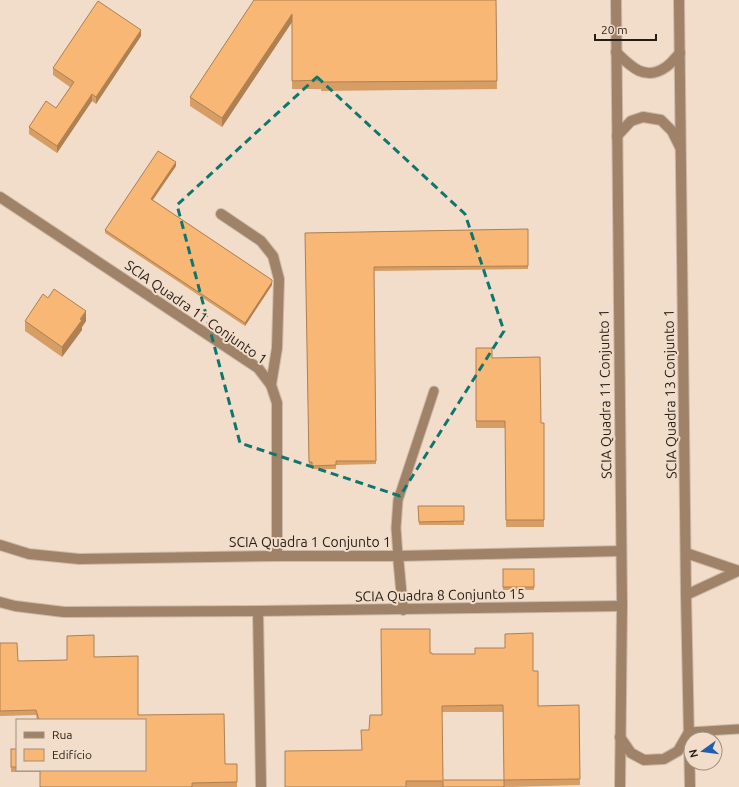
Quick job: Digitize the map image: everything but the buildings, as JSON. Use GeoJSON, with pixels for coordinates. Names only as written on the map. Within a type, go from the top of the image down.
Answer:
{"type":"FeatureCollection","features":[{"type":"Feature","properties":{"kind":"street","name":"SCIA Quadra 11 Conjunto 1"},"geometry":{"type":"LineString","coordinates":[[616,0],[622,606],[620,787]]}},
{"type":"Feature","properties":{"kind":"street","name":"SCIA Quadra 13 Conjunto 1"},"geometry":{"type":"LineString","coordinates":[[679,0],[686,594],[690,731]]}},
{"type":"Feature","properties":{"kind":"street"},"geometry":{"type":"LineString","coordinates":[[616,52],[630,66],[641,72],[653,72],[666,68],[680,53]]}},
{"type":"Feature","properties":{"kind":"street"},"geometry":{"type":"LineString","coordinates":[[617,136],[631,121],[643,117],[661,120],[672,131],[681,150]]}},
{"type":"Feature","properties":{"kind":"street","name":"SCIA Quadra 11 Conjunto 1"},"geometry":{"type":"LineString","coordinates":[[0,197],[258,368],[271,385],[277,403],[277,556]]}},
{"type":"Feature","properties":{"kind":"street"},"geometry":{"type":"LineString","coordinates":[[221,214],[261,241],[273,256],[279,279],[277,348],[271,385]]}},
{"type":"Feature","properties":{"kind":"street","name":"SCIA Quadra 1 Conjunto 1"},"geometry":{"type":"LineString","coordinates":[[0,545],[29,554],[79,559],[398,556],[621,550]]}},
{"type":"Feature","properties":{"kind":"street"},"geometry":{"type":"LineString","coordinates":[[686,553],[739,571]]}},
{"type":"Feature","properties":{"kind":"street"},"geometry":{"type":"LineString","coordinates":[[398,556],[403,610]]}},
{"type":"Feature","properties":{"kind":"street"},"geometry":{"type":"LineString","coordinates":[[686,594],[739,571]]}},
{"type":"Feature","properties":{"kind":"street","name":"SCIA Quadra 8 Conjunto 15"},"geometry":{"type":"LineString","coordinates":[[0,602],[15,606],[64,612],[403,610],[622,606]]}},
{"type":"Feature","properties":{"kind":"street"},"geometry":{"type":"LineString","coordinates":[[258,611],[261,787]]}},
{"type":"Feature","properties":{"kind":"street"},"geometry":{"type":"LineString","coordinates":[[620,737],[631,753],[644,760],[664,759],[678,751],[683,743]]}},
{"type":"Feature","properties":{"kind":"street","name":"SCIA Quadra 13 Conjunto 1"},"geometry":{"type":"LineString","coordinates":[[690,771],[690,787]]}},
{"type":"Feature","properties":{"kind":"lane"},"geometry":{"type":"LineString","coordinates":[[398,556],[396,528],[398,500],[434,391]]}},
{"type":"Feature","properties":{"kind":"lane"},"geometry":{"type":"LineString","coordinates":[[706,731],[739,729]]}},
{"type":"Feature","properties":{"kind":"highlighted area"},"geometry":{"type":"Polygon","coordinates":[[[317,77],[465,214],[504,331],[400,496],[240,443],[177,205],[317,77]]]}}]}
